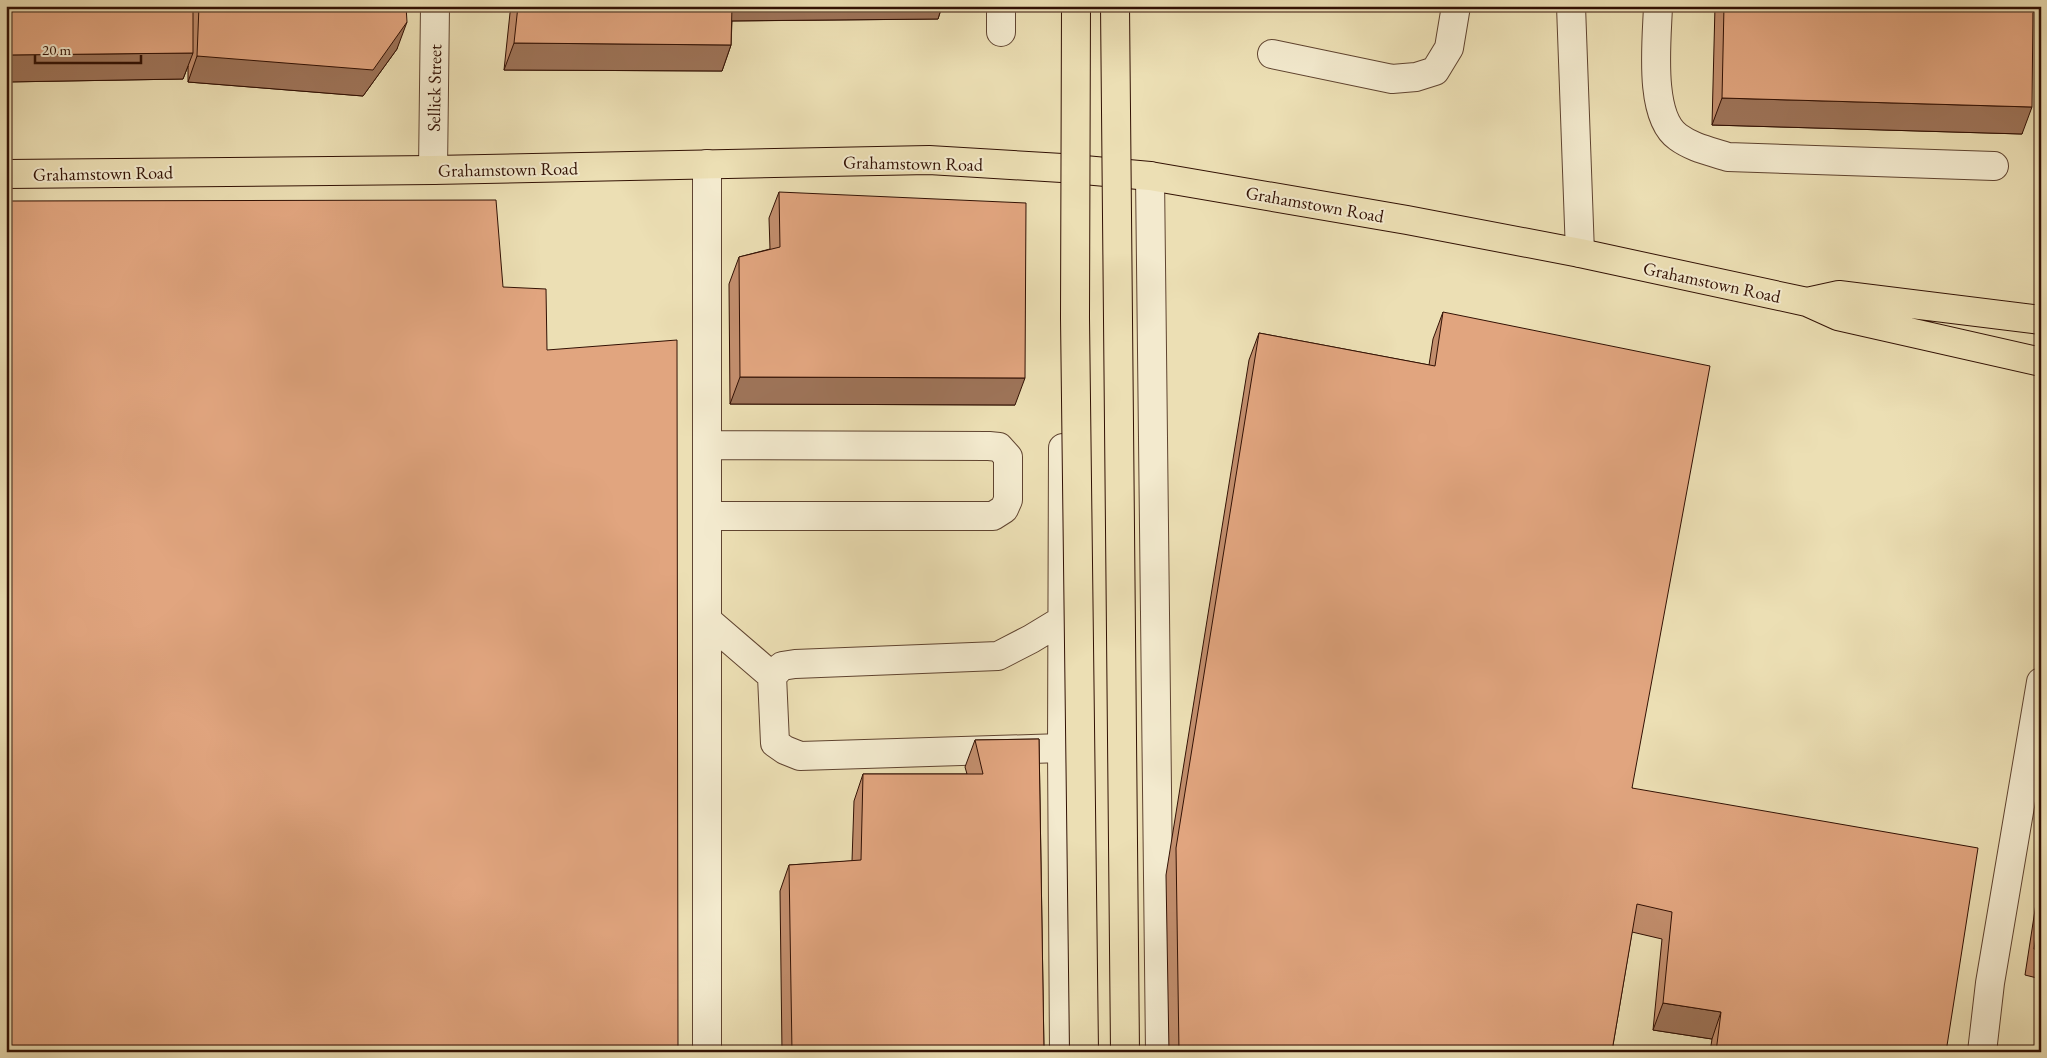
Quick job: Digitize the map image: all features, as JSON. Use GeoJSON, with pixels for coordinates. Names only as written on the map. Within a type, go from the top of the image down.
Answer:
{"type":"FeatureCollection","features":[{"type":"Feature","properties":{"kind":"main road"},"geometry":{"type":"LineString","coordinates":[[1076,6],[1075,318],[1084,1052]]}},
{"type":"Feature","properties":{"kind":"main road"},"geometry":{"type":"LineString","coordinates":[[1115,6],[1125,1052]]}},
{"type":"Feature","properties":{"kind":"main road","name":"Grahamstown Road"},"geometry":{"type":"LineString","coordinates":[[6,174],[433,170],[929,160],[1062,168],[1150,176],[1407,220],[1580,253],[1807,302],[1838,316],[2041,362]]}},
{"type":"Feature","properties":{"kind":"main road","name":"Grahamstown Road"},"geometry":{"type":"LineString","coordinates":[[1807,302],[1839,295],[2041,320]]}},
{"type":"Feature","properties":{"kind":"street","name":"Sellick Street"},"geometry":{"type":"LineString","coordinates":[[433,170],[435,6]]}},
{"type":"Feature","properties":{"kind":"street"},"geometry":{"type":"LineString","coordinates":[[1272,54],[1392,79],[1416,78],[1435,70],[1449,48],[1456,6]]}},
{"type":"Feature","properties":{"kind":"street"},"geometry":{"type":"LineString","coordinates":[[1571,6],[1580,253]]}},
{"type":"Feature","properties":{"kind":"street"},"geometry":{"type":"LineString","coordinates":[[1658,6],[1656,56],[1659,104],[1664,120],[1676,136],[1696,147],[1728,156],[1994,166]]}},
{"type":"Feature","properties":{"kind":"street"},"geometry":{"type":"LineString","coordinates":[[706,164],[707,1052]]}},
{"type":"Feature","properties":{"kind":"street"},"geometry":{"type":"LineString","coordinates":[[1062,168],[1064,1052]]}},
{"type":"Feature","properties":{"kind":"street"},"geometry":{"type":"LineString","coordinates":[[1150,176],[1160,1052]]}},
{"type":"Feature","properties":{"kind":"street"},"geometry":{"type":"LineString","coordinates":[[707,445],[999,447],[1008,457],[1008,500],[1004,509],[993,516],[707,516]]}},
{"type":"Feature","properties":{"kind":"street"},"geometry":{"type":"LineString","coordinates":[[772,676],[782,666],[795,664],[998,656],[1032,639],[1064,619]]}},
{"type":"Feature","properties":{"kind":"street"},"geometry":{"type":"LineString","coordinates":[[707,620],[772,676],[775,743],[784,750],[800,756],[1062,748]]}},
{"type":"Feature","properties":{"kind":"street"},"geometry":{"type":"LineString","coordinates":[[1982,1052],[1990,983],[2041,682]]}},
{"type":"Feature","properties":{"kind":"building"},"geometry":{"type":"Polygon","coordinates":[[[6,6],[193,6],[193,53],[6,55],[6,6]]]}},
{"type":"Feature","properties":{"kind":"building"},"geometry":{"type":"Polygon","coordinates":[[[199,6],[406,6],[407,22],[373,70],[197,56],[199,6]]]}},
{"type":"Feature","properties":{"kind":"building"},"geometry":{"type":"Polygon","coordinates":[[[518,6],[732,6],[731,45],[514,43],[518,6]]]}},
{"type":"Feature","properties":{"kind":"building"},"geometry":{"type":"Polygon","coordinates":[[[1724,6],[2033,6],[2032,107],[1722,98],[1724,6]]]}},
{"type":"Feature","properties":{"kind":"building"},"geometry":{"type":"Polygon","coordinates":[[[779,192],[1026,203],[1025,378],[740,377],[739,257],[780,247],[779,192]]]}},
{"type":"Feature","properties":{"kind":"building"},"geometry":{"type":"Polygon","coordinates":[[[496,200],[503,287],[546,289],[547,350],[677,340],[678,1052],[6,1052],[6,201],[496,200]]]}},
{"type":"Feature","properties":{"kind":"building"},"geometry":{"type":"Polygon","coordinates":[[[1443,312],[1710,366],[1632,788],[1978,848],[1946,1052],[1716,1052],[1721,1012],[1663,1003],[1672,912],[1637,904],[1612,1051],[1617,1052],[1179,1052],[1176,848],[1259,333],[1435,366],[1443,312]]]}},
{"type":"Feature","properties":{"kind":"building"},"geometry":{"type":"Polygon","coordinates":[[[1039,739],[1044,1052],[792,1052],[789,865],[861,860],[863,774],[983,774],[975,740],[1039,739]]]}},
{"type":"Feature","properties":{"kind":"building"},"geometry":{"type":"Polygon","coordinates":[[[2041,907],[2041,950],[2034,949],[2041,907]]]}}]}
